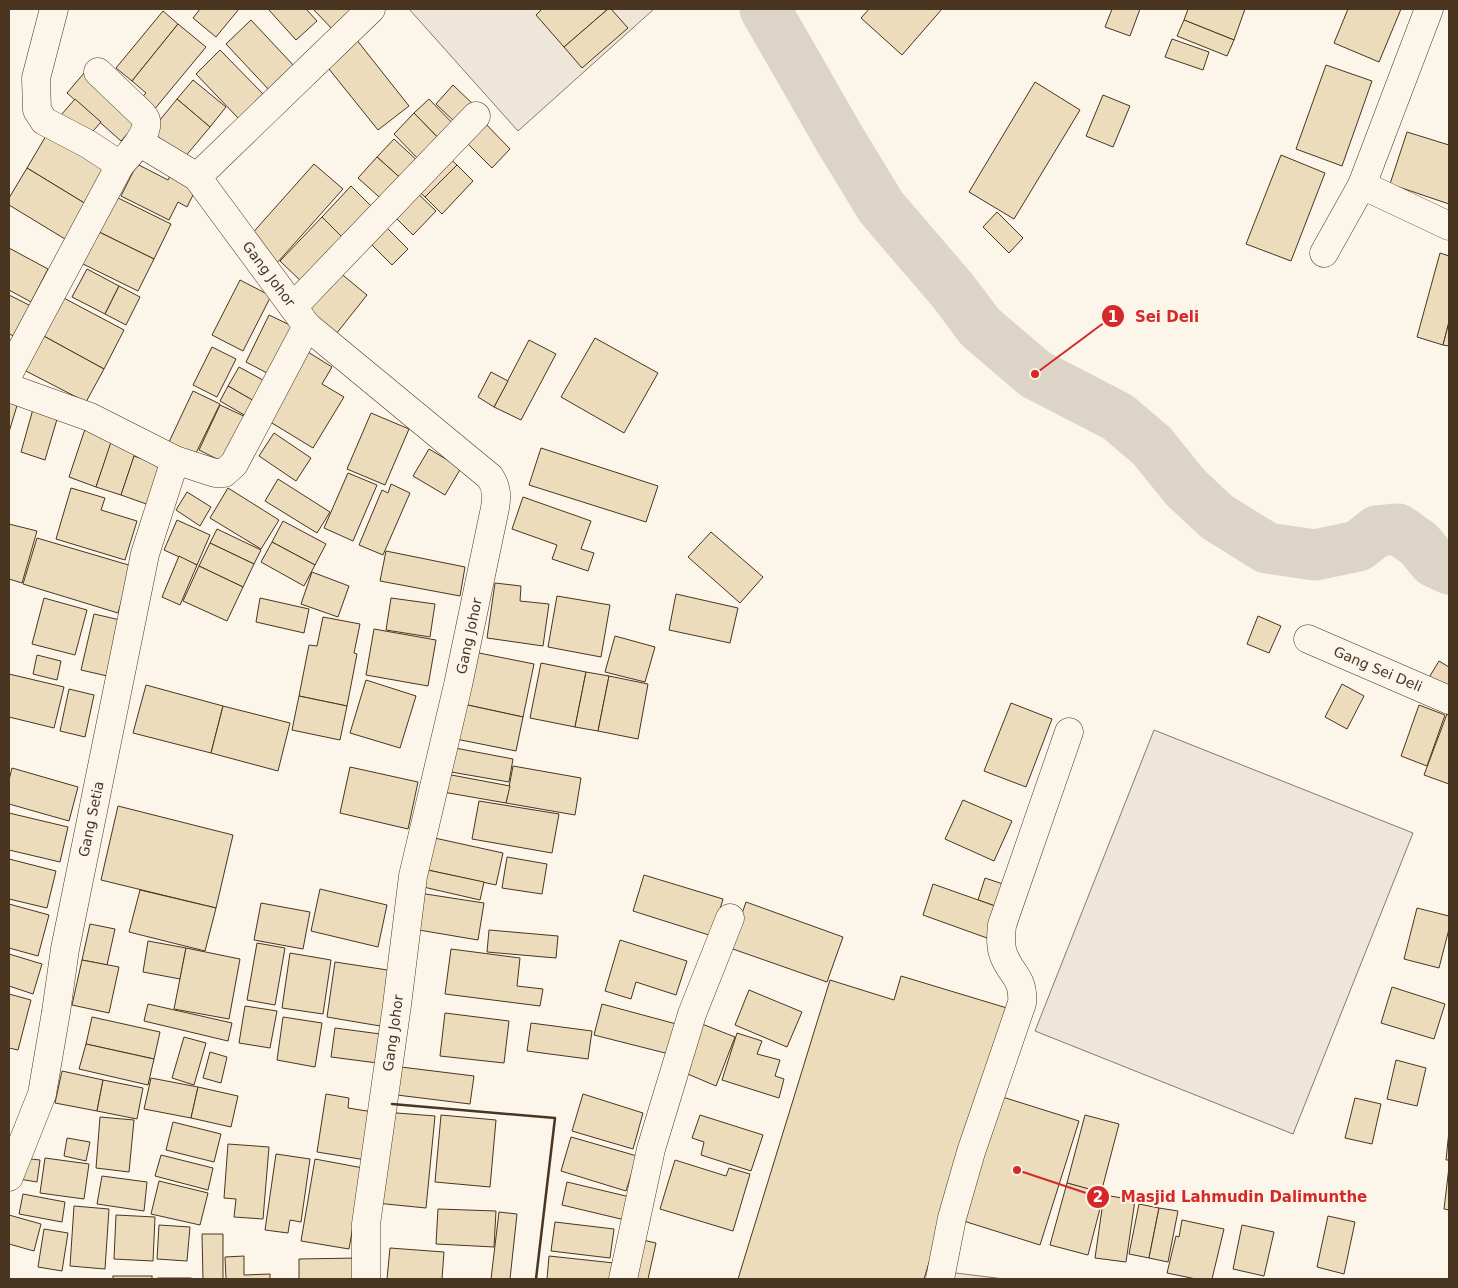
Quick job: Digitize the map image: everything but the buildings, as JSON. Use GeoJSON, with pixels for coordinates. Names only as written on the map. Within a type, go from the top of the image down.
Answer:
{"type":"FeatureCollection","features":[{"type":"Feature","properties":{"kind":"street"},"geometry":{"type":"LineString","coordinates":[[54,9],[36,78],[37,110],[44,121],[88,144],[120,165]]}},
{"type":"Feature","properties":{"kind":"street"},"geometry":{"type":"LineString","coordinates":[[197,177],[371,9]]}},
{"type":"Feature","properties":{"kind":"street"},"geometry":{"type":"LineString","coordinates":[[1324,253],[1362,185],[1429,9]]}},
{"type":"Feature","properties":{"kind":"street"},"geometry":{"type":"LineString","coordinates":[[1443,9],[1449,12]]}},
{"type":"Feature","properties":{"kind":"street"},"geometry":{"type":"LineString","coordinates":[[9,373],[120,165],[139,142],[146,127],[146,120],[141,113],[98,72]]}},
{"type":"Feature","properties":{"kind":"street"},"geometry":{"type":"LineString","coordinates":[[9,388],[90,417],[176,460],[222,473],[234,464],[300,316],[476,116]]}},
{"type":"Feature","properties":{"kind":"street","name":"Gang Johor"},"geometry":{"type":"LineString","coordinates":[[139,142],[197,177],[300,316],[490,477],[495,485],[497,496],[458,685],[413,876],[366,1224],[366,1279]]}},
{"type":"Feature","properties":{"kind":"street"},"geometry":{"type":"LineString","coordinates":[[1362,185],[1449,226]]}},
{"type":"Feature","properties":{"kind":"street","name":"Gang Setia"},"geometry":{"type":"LineString","coordinates":[[9,1177],[42,1094],[65,949],[145,554],[176,460]]}},
{"type":"Feature","properties":{"kind":"street","name":"Gang Sei Deli"},"geometry":{"type":"LineString","coordinates":[[1308,638],[1449,700]]}},
{"type":"Feature","properties":{"kind":"street"},"geometry":{"type":"LineString","coordinates":[[940,1279],[952,1218],[971,1152],[1022,1003],[1021,984],[1004,956],[1001,938],[1002,925],[1069,732]]}},
{"type":"Feature","properties":{"kind":"street"},"geometry":{"type":"LineString","coordinates":[[623,1279],[651,1149],[692,1014],[730,918]]}},
{"type":"Feature","properties":{"kind":"shaded area"},"geometry":{"type":"Polygon","coordinates":[[[409,9],[654,9],[518,131],[409,9]]]}},
{"type":"Feature","properties":{"kind":"shaded area"},"geometry":{"type":"Polygon","coordinates":[[[1154,730],[1413,833],[1293,1134],[1035,1031],[1154,730]]]}},
{"type":"Feature","properties":{"kind":"shaded area"},"geometry":{"type":"Polygon","coordinates":[[[948,1272],[1004,1279],[947,1279],[948,1272]]]}},
{"type":"Feature","properties":{"kind":"waterway"},"geometry":{"type":"LineString","coordinates":[[765,9],[881,207],[953,291],[980,327],[1035,374],[1118,417],[1152,446],[1185,487],[1217,517],[1267,548],[1315,555],[1358,546],[1377,531],[1398,529],[1419,544],[1434,562],[1449,569]]}},
{"type":"Feature","properties":{"kind":"wall"},"geometry":{"type":"LineString","coordinates":[[392,1104],[555,1118],[536,1279]]}},
{"type":"Feature","properties":{"kind":"place","name":"Sei Deli"},"geometry":{"type":"Point","coordinates":[1035,374]}},
{"type":"Feature","properties":{"kind":"place","name":"Masjid Lahmudin Dalimunthe"},"geometry":{"type":"Point","coordinates":[1017,1170]}}]}
